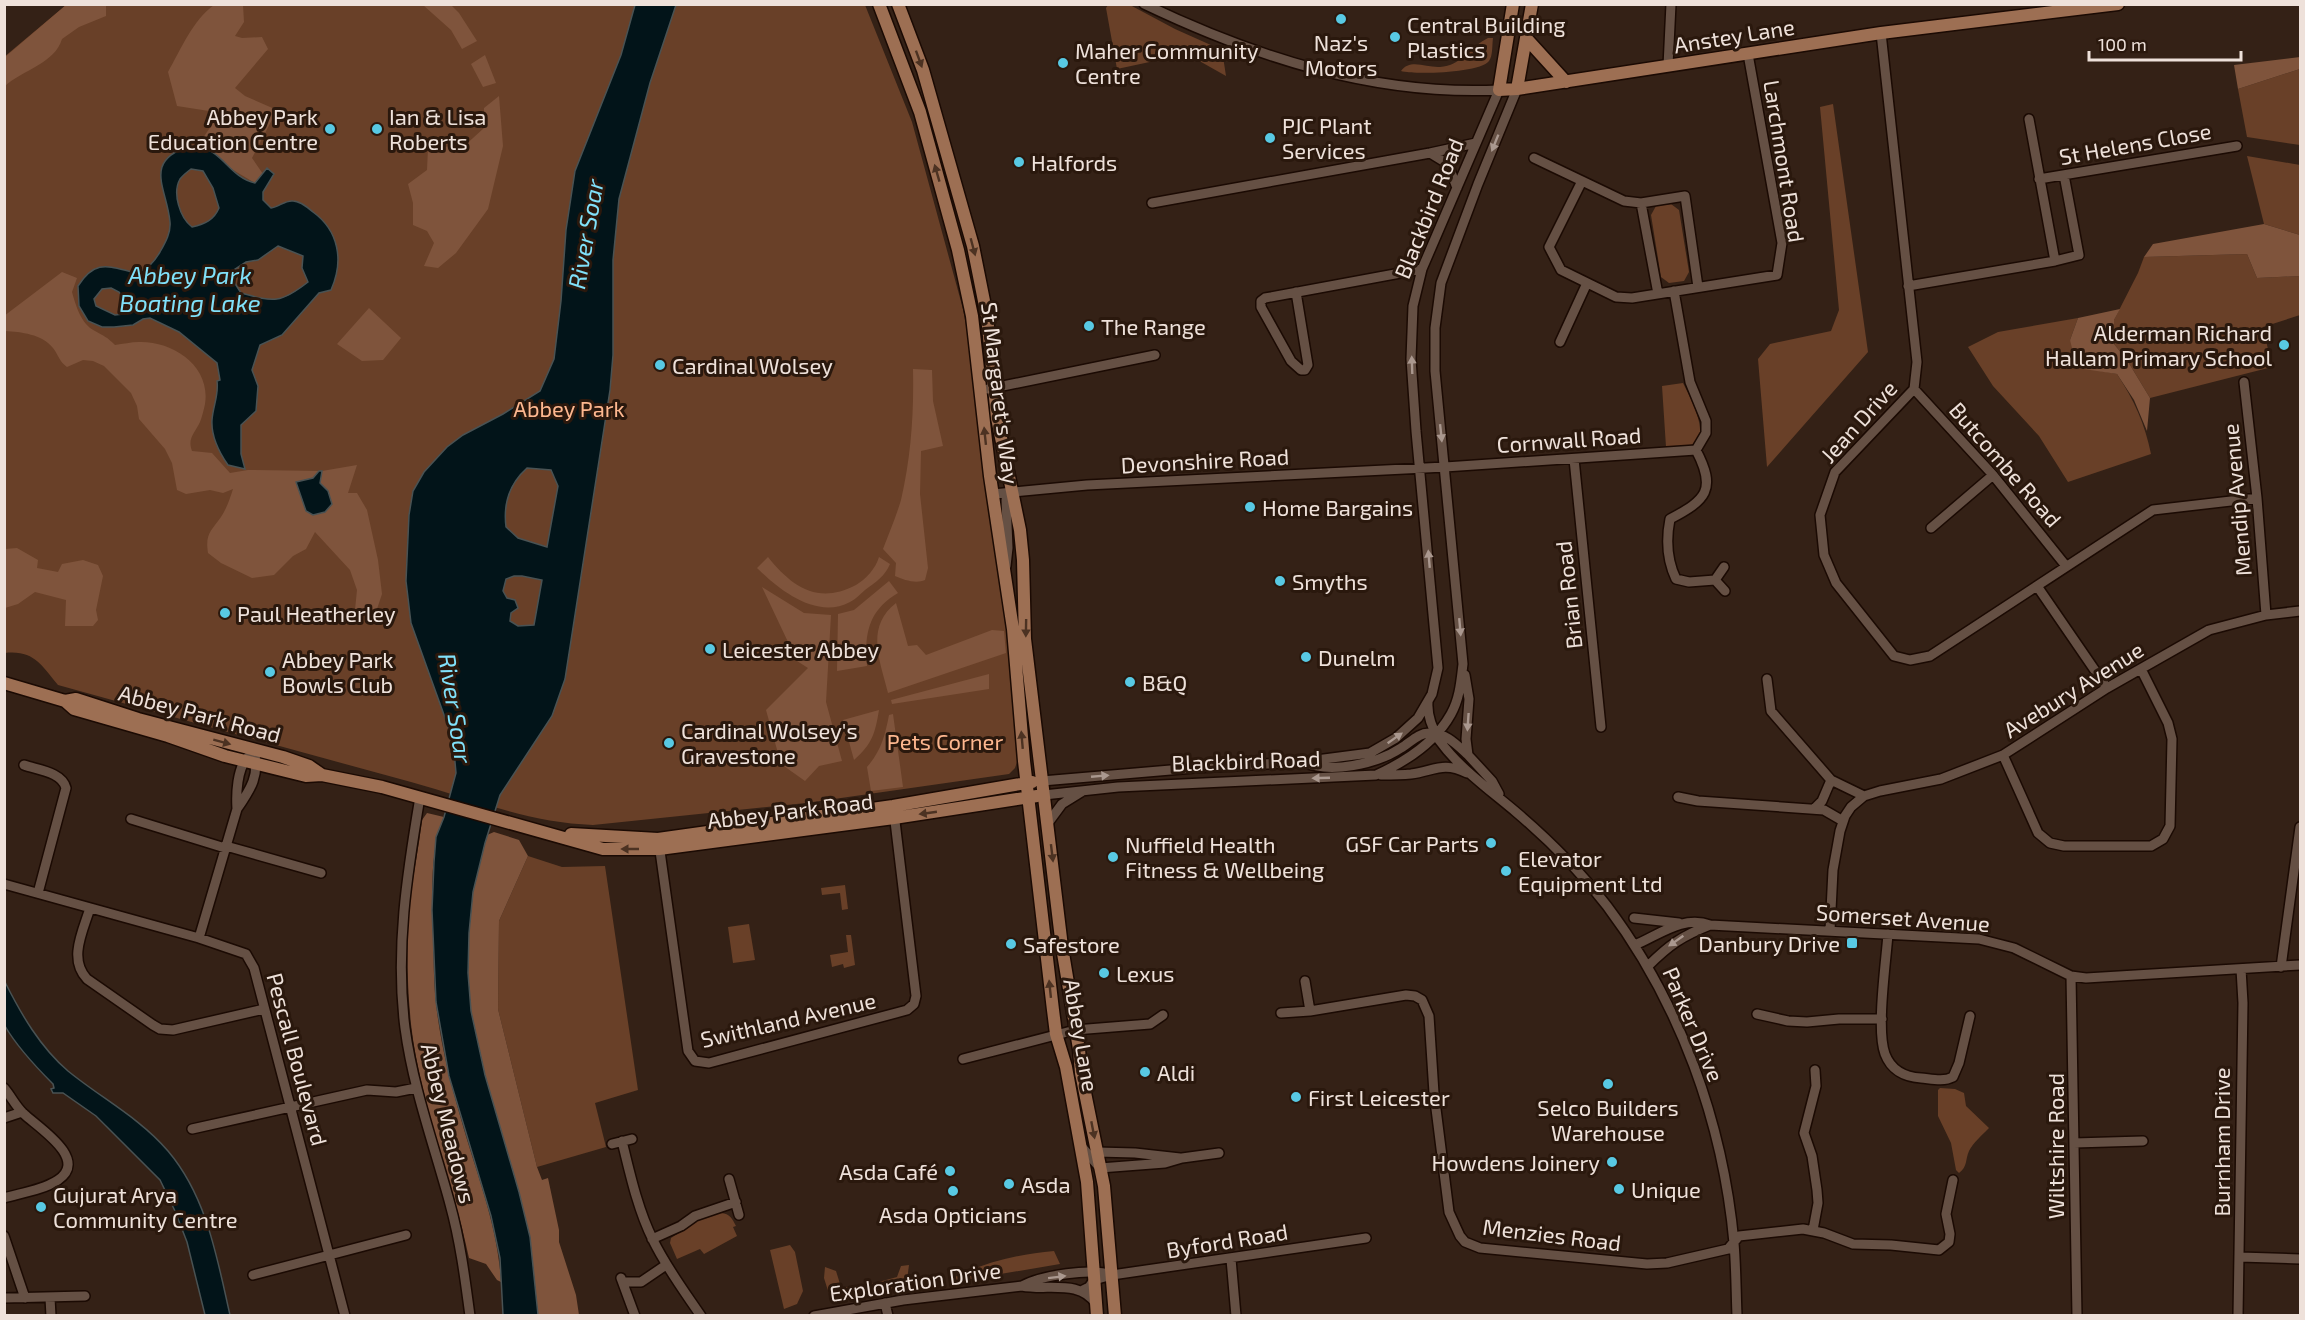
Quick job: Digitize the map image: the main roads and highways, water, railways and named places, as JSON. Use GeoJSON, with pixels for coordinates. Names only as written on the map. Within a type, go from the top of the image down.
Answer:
{"type":"FeatureCollection","features":[{"type":"Feature","properties":{"kind":"main road","name":"St Margaret's Way"},"geometry":{"type":"LineString","coordinates":[[879,4],[920,112],[958,250],[986,389],[1012,493],[1023,560],[1025,639],[1044,795]]}},
{"type":"Feature","properties":{"kind":"main road","name":"St Margaret's Way"},"geometry":{"type":"LineString","coordinates":[[898,4],[923,70],[973,246],[987,316],[986,389],[993,494],[1013,629],[1029,798]]}},
{"type":"Feature","properties":{"kind":"main road","name":"Blackbird Road"},"geometry":{"type":"LineString","coordinates":[[1499,90],[1513,4]]}},
{"type":"Feature","properties":{"kind":"main road","name":"Blackbird Road"},"geometry":{"type":"LineString","coordinates":[[1517,89],[1532,4]]}},
{"type":"Feature","properties":{"kind":"main road","name":"Anstey Lane"},"geometry":{"type":"LineString","coordinates":[[1499,90],[1566,82],[1881,33],[2118,4]]}},
{"type":"Feature","properties":{"kind":"main road"},"geometry":{"type":"LineString","coordinates":[[1526,38],[1566,82]]}},
{"type":"Feature","properties":{"kind":"main road","name":"Abbey Park Road"},"geometry":{"type":"LineString","coordinates":[[4,683],[64,701],[74,709],[168,736],[243,761],[306,776],[322,775],[437,801],[543,832],[659,844],[893,812],[1044,795]]}},
{"type":"Feature","properties":{"kind":"main road","name":"Abbey Park Road"},"geometry":{"type":"LineString","coordinates":[[64,701],[76,699],[138,719],[254,750],[309,766],[322,775]]}},
{"type":"Feature","properties":{"kind":"main road","name":"Abbey Park Road"},"geometry":{"type":"LineString","coordinates":[[893,812],[1042,781]]}},
{"type":"Feature","properties":{"kind":"main road","name":"Abbey Lane"},"geometry":{"type":"LineString","coordinates":[[1044,795],[1062,947],[1107,1224],[1106,1254],[1100,1275],[1097,1310]]}},
{"type":"Feature","properties":{"kind":"main road","name":"Abbey Lane"},"geometry":{"type":"LineString","coordinates":[[1029,798],[1056,1034],[1066,1067],[1087,1182],[1100,1275],[1115,1316]]}},
{"type":"Feature","properties":{"kind":"water","name":"River Soar"},"geometry":{"type":"Polygon","coordinates":[[[635,5],[676,5],[650,83],[619,199],[613,260],[613,355],[610,390],[565,679],[552,716],[500,795],[473,892],[468,973],[471,1011],[485,1075],[530,1237],[538,1315],[503,1315],[500,1258],[491,1216],[449,1076],[436,1002],[432,910],[436,837],[456,773],[453,740],[411,623],[406,581],[409,515],[413,491],[424,472],[447,447],[463,435],[540,391],[554,359],[566,230],[575,171],[621,55],[635,5]],[[527,468],[509,494],[505,510],[506,527],[518,538],[547,547],[558,486],[551,470],[527,468]],[[514,576],[506,579],[503,591],[507,598],[515,600],[518,608],[511,613],[510,621],[518,626],[534,625],[542,580],[514,576]]]}},
{"type":"Feature","properties":{"kind":"water","name":"Abbey Park Boating Lake"},"geometry":{"type":"Polygon","coordinates":[[[190,146],[204,148],[211,151],[234,172],[255,183],[267,168],[274,174],[263,192],[263,200],[271,208],[290,201],[303,205],[329,228],[337,247],[337,268],[331,290],[319,293],[282,335],[260,345],[252,370],[258,386],[256,411],[241,425],[241,454],[245,469],[228,465],[214,438],[212,420],[217,381],[220,380],[217,363],[179,332],[150,318],[133,325],[102,327],[88,321],[79,306],[78,286],[91,271],[111,267],[137,273],[150,265],[160,252],[170,226],[162,187],[162,168],[166,159],[175,152],[190,146]],[[191,169],[180,179],[177,198],[184,218],[192,227],[208,221],[219,208],[213,188],[203,171],[191,169]],[[278,246],[258,260],[246,262],[232,271],[234,282],[241,293],[269,299],[283,298],[308,282],[302,268],[303,256],[278,246]],[[111,288],[102,289],[94,299],[96,306],[115,315],[131,313],[132,308],[119,292],[111,288]]]}},
{"type":"Feature","properties":{"kind":"water"},"geometry":{"type":"Polygon","coordinates":[[[319,471],[322,471],[320,483],[328,491],[332,504],[325,512],[313,515],[306,511],[296,482],[313,478],[319,471]]]}},
{"type":"Feature","properties":{"kind":"water"},"geometry":{"type":"Polygon","coordinates":[[[5,982],[32,1030],[58,1062],[145,1128],[168,1151],[181,1169],[192,1188],[209,1229],[230,1315],[205,1315],[187,1242],[160,1180],[96,1116],[63,1093],[53,1093],[51,1089],[54,1088],[53,1084],[10,1034],[5,1026],[5,982]]]}},
{"type":"Feature","properties":{"kind":"place","name":"Naz's Motors"},"geometry":{"type":"Point","coordinates":[1341,19]}},
{"type":"Feature","properties":{"kind":"place","name":"Central Building Plastics"},"geometry":{"type":"Point","coordinates":[1395,37]}},
{"type":"Feature","properties":{"kind":"place","name":"Maher Community Centre"},"geometry":{"type":"Point","coordinates":[1063,63]}},
{"type":"Feature","properties":{"kind":"place","name":"Abbey Park Education Centre"},"geometry":{"type":"Point","coordinates":[330,129]}},
{"type":"Feature","properties":{"kind":"place","name":"Ian & Lisa Roberts"},"geometry":{"type":"Point","coordinates":[377,129]}},
{"type":"Feature","properties":{"kind":"place","name":"PJC Plant Services"},"geometry":{"type":"Point","coordinates":[1270,138]}},
{"type":"Feature","properties":{"kind":"place","name":"Halfords"},"geometry":{"type":"Point","coordinates":[1019,162]}},
{"type":"Feature","properties":{"kind":"place","name":"The Range"},"geometry":{"type":"Point","coordinates":[1089,326]}},
{"type":"Feature","properties":{"kind":"place","name":"Alderman Richard Hallam Primary School"},"geometry":{"type":"Point","coordinates":[2284,345]}},
{"type":"Feature","properties":{"kind":"place","name":"Cardinal Wolsey"},"geometry":{"type":"Point","coordinates":[660,365]}},
{"type":"Feature","properties":{"kind":"place","name":"Home Bargains"},"geometry":{"type":"Point","coordinates":[1250,507]}},
{"type":"Feature","properties":{"kind":"place","name":"Smyths"},"geometry":{"type":"Point","coordinates":[1280,581]}},
{"type":"Feature","properties":{"kind":"place","name":"Paul Heatherley"},"geometry":{"type":"Point","coordinates":[225,613]}},
{"type":"Feature","properties":{"kind":"place","name":"Leicester Abbey"},"geometry":{"type":"Point","coordinates":[710,649]}},
{"type":"Feature","properties":{"kind":"place","name":"Dunelm"},"geometry":{"type":"Point","coordinates":[1306,657]}},
{"type":"Feature","properties":{"kind":"place","name":"Abbey Park Bowls Club"},"geometry":{"type":"Point","coordinates":[270,672]}},
{"type":"Feature","properties":{"kind":"place","name":"B&Q"},"geometry":{"type":"Point","coordinates":[1130,682]}},
{"type":"Feature","properties":{"kind":"place","name":"Cardinal Wolsey's Gravestone"},"geometry":{"type":"Point","coordinates":[669,743]}},
{"type":"Feature","properties":{"kind":"place","name":"GSF Car Parts"},"geometry":{"type":"Point","coordinates":[1491,843]}},
{"type":"Feature","properties":{"kind":"place","name":"Nuffield Health Fitness & Wellbeing"},"geometry":{"type":"Point","coordinates":[1113,857]}},
{"type":"Feature","properties":{"kind":"place","name":"Elevator Equipment Ltd"},"geometry":{"type":"Point","coordinates":[1506,871]}},
{"type":"Feature","properties":{"kind":"place","name":"Danbury Drive"},"geometry":{"type":"Point","coordinates":[1852,943]}},
{"type":"Feature","properties":{"kind":"place","name":"Safestore"},"geometry":{"type":"Point","coordinates":[1011,944]}},
{"type":"Feature","properties":{"kind":"place","name":"Lexus"},"geometry":{"type":"Point","coordinates":[1104,973]}},
{"type":"Feature","properties":{"kind":"place","name":"Aldi"},"geometry":{"type":"Point","coordinates":[1145,1072]}},
{"type":"Feature","properties":{"kind":"place","name":"Selco Builders Warehouse"},"geometry":{"type":"Point","coordinates":[1608,1084]}},
{"type":"Feature","properties":{"kind":"place","name":"First Leicester"},"geometry":{"type":"Point","coordinates":[1296,1097]}},
{"type":"Feature","properties":{"kind":"place","name":"Howdens Joinery"},"geometry":{"type":"Point","coordinates":[1612,1162]}},
{"type":"Feature","properties":{"kind":"place","name":"Asda Café"},"geometry":{"type":"Point","coordinates":[950,1171]}},
{"type":"Feature","properties":{"kind":"place","name":"Asda"},"geometry":{"type":"Point","coordinates":[1009,1184]}},
{"type":"Feature","properties":{"kind":"place","name":"Unique"},"geometry":{"type":"Point","coordinates":[1619,1189]}},
{"type":"Feature","properties":{"kind":"place","name":"Asda Opticians"},"geometry":{"type":"Point","coordinates":[953,1191]}},
{"type":"Feature","properties":{"kind":"place","name":"Gujurat Arya Community Centre"},"geometry":{"type":"Point","coordinates":[41,1207]}},
{"type":"Feature","properties":{"kind":"park label","name":"Abbey Park"},"geometry":{"type":"Point","coordinates":[569,408]}},
{"type":"Feature","properties":{"kind":"park label","name":"Pets Corner"},"geometry":{"type":"Point","coordinates":[945,741]}}]}
